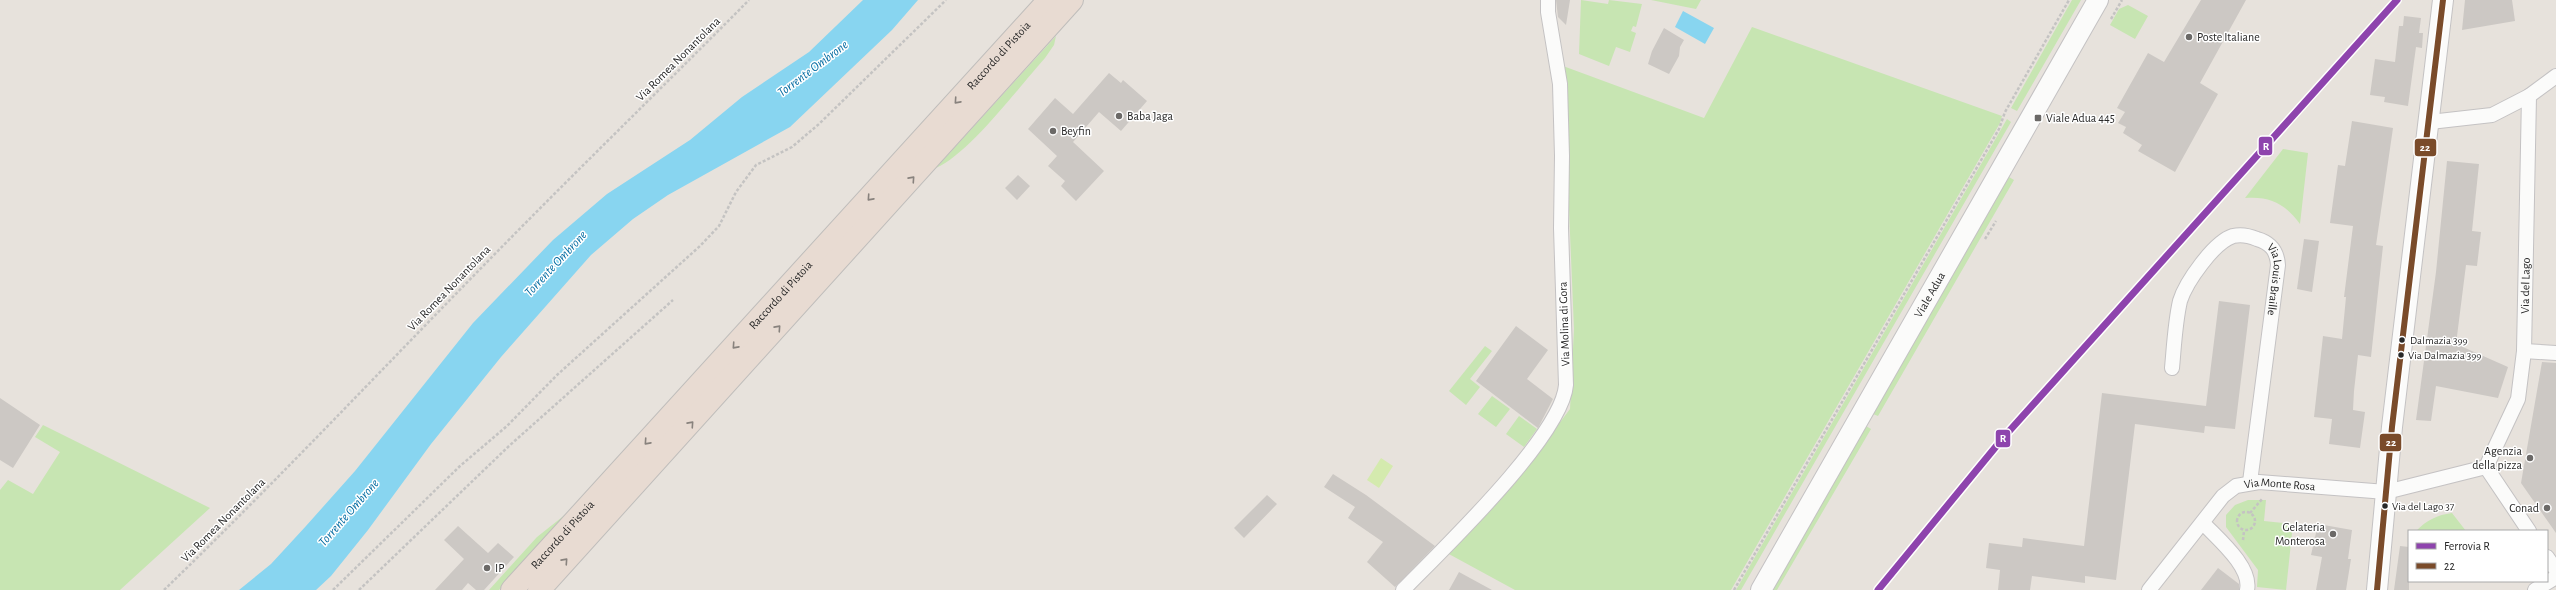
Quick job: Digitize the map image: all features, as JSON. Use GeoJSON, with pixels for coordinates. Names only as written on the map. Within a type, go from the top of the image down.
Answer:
{"type":"FeatureCollection","features":[{"type":"Feature","properties":{"kind":"highway","name":"Raccordo di Pistoia"},"geometry":{"type":"LineString","coordinates":[[512,590],[1049,0]]}},
{"type":"Feature","properties":{"kind":"highway","name":"Raccordo di Pistoia"},"geometry":{"type":"LineString","coordinates":[[539,590],[1072,0]]}},
{"type":"Feature","properties":{"kind":"main road","name":"Viale Adua"},"geometry":{"type":"LineString","coordinates":[[1761,590],[2098,0]]}},
{"type":"Feature","properties":{"kind":"main road"},"geometry":{"type":"LineString","coordinates":[[2377,590],[2386,492],[2443,0]]}},
{"type":"Feature","properties":{"kind":"street","name":"Via Molina di Gora"},"geometry":{"type":"LineString","coordinates":[[1403,590],[1512,473],[1549,425],[1564,398],[1566,385],[1560,228],[1562,156],[1560,84],[1548,12],[1548,0]]}},
{"type":"Feature","properties":{"kind":"street"},"geometry":{"type":"LineString","coordinates":[[2430,122],[2492,115],[2529,96],[2556,76]]}},
{"type":"Feature","properties":{"kind":"street","name":"Via del Lago"},"geometry":{"type":"LineString","coordinates":[[2486,467],[2518,399],[2524,351],[2529,96]]}},
{"type":"Feature","properties":{"kind":"street","name":"Via Louis Braille"},"geometry":{"type":"LineString","coordinates":[[2172,368],[2180,302],[2195,273],[2220,244],[2229,238],[2248,236],[2270,246],[2275,251],[2278,265],[2250,482]]}},
{"type":"Feature","properties":{"kind":"street"},"geometry":{"type":"LineString","coordinates":[[2524,351],[2556,353]]}},
{"type":"Feature","properties":{"kind":"street"},"geometry":{"type":"LineString","coordinates":[[2386,492],[2486,467],[2528,530]]}},
{"type":"Feature","properties":{"kind":"street","name":"Via Monte Rosa"},"geometry":{"type":"LineString","coordinates":[[2150,590],[2229,491],[2236,486],[2250,482],[2386,492]]}},
{"type":"Feature","properties":{"kind":"street"},"geometry":{"type":"LineString","coordinates":[[2203,523],[2244,568],[2248,578],[2247,590]]}},
{"type":"Feature","properties":{"kind":"street"},"geometry":{"type":"LineString","coordinates":[[2548,558],[2556,570]]}},
{"type":"Feature","properties":{"kind":"street"},"geometry":{"type":"LineString","coordinates":[[2535,590],[2548,582]]}},
{"type":"Feature","properties":{"kind":"path","name":"Via Romea Nonantolana"},"geometry":{"type":"LineString","coordinates":[[164,590],[230,527],[491,258],[660,91],[749,0]]}},
{"type":"Feature","properties":{"kind":"path"},"geometry":{"type":"LineString","coordinates":[[333,590],[460,466],[507,426],[557,375],[700,246],[719,226],[736,192],[756,165],[792,147],[819,124],[946,0]]}},
{"type":"Feature","properties":{"kind":"path"},"geometry":{"type":"LineString","coordinates":[[1734,590],[1999,129],[2005,112],[2069,0]]}},
{"type":"Feature","properties":{"kind":"path"},"geometry":{"type":"LineString","coordinates":[[359,590],[509,446],[674,300]]}},
{"type":"Feature","properties":{"kind":"path"},"geometry":{"type":"LineString","coordinates":[[2244,512],[2250,513],[2256,520],[2254,526],[2247,531],[2241,529],[2237,524],[2237,518],[2244,512]]}},
{"type":"Feature","properties":{"kind":"green space"},"geometry":{"type":"Polygon","coordinates":[[[1581,0],[1608,4],[1609,0],[1642,4],[1636,27],[1633,26],[1631,31],[1636,33],[1630,52],[1616,47],[1609,66],[1579,54],[1581,0]]]}},
{"type":"Feature","properties":{"kind":"green space"},"geometry":{"type":"Polygon","coordinates":[[[1651,0],[1701,0],[1696,9],[1651,0]]]}},
{"type":"Feature","properties":{"kind":"green space"},"geometry":{"type":"Polygon","coordinates":[[[2072,0],[2081,0],[2017,111],[2011,108],[2072,0]]]}},
{"type":"Feature","properties":{"kind":"green space"},"geometry":{"type":"Polygon","coordinates":[[[2128,5],[2148,16],[2135,39],[2110,25],[2119,9],[2128,5]]]}},
{"type":"Feature","properties":{"kind":"green space"},"geometry":{"type":"Polygon","coordinates":[[[1752,27],[2002,116],[2000,123],[1731,590],[1515,590],[1447,553],[1519,477],[1570,409],[1574,329],[1563,66],[1704,118],[1752,27]]]}},
{"type":"Feature","properties":{"kind":"green space"},"geometry":{"type":"Polygon","coordinates":[[[1056,36],[1054,45],[1045,58],[993,119],[963,149],[936,168],[1056,36]]]}},
{"type":"Feature","properties":{"kind":"green space"},"geometry":{"type":"Polygon","coordinates":[[[2007,119],[2011,122],[1741,590],[1736,590],[2007,119]]]}},
{"type":"Feature","properties":{"kind":"green space"},"geometry":{"type":"Polygon","coordinates":[[[2283,149],[2308,153],[2300,224],[2289,211],[2277,203],[2262,198],[2245,198],[2283,149]]]}},
{"type":"Feature","properties":{"kind":"green space"},"geometry":{"type":"Polygon","coordinates":[[[2009,177],[2014,180],[1878,416],[1873,414],[2009,177]]]}},
{"type":"Feature","properties":{"kind":"green space"},"geometry":{"type":"Polygon","coordinates":[[[1485,346],[1492,351],[1470,379],[1480,387],[1466,405],[1449,391],[1485,346]]]}},
{"type":"Feature","properties":{"kind":"green space"},"geometry":{"type":"Polygon","coordinates":[[[1492,396],[1510,409],[1496,427],[1478,414],[1492,396]]]}},
{"type":"Feature","properties":{"kind":"green space"},"geometry":{"type":"Polygon","coordinates":[[[1519,416],[1537,429],[1524,447],[1506,434],[1519,416]]]}},
{"type":"Feature","properties":{"kind":"green space"},"geometry":{"type":"Polygon","coordinates":[[[43,425],[210,508],[120,590],[0,590],[0,490],[8,480],[33,494],[60,452],[35,437],[43,425]]]}},
{"type":"Feature","properties":{"kind":"green space"},"geometry":{"type":"Polygon","coordinates":[[[1866,426],[1871,429],[1777,590],[1771,590],[1866,426]]]}},
{"type":"Feature","properties":{"kind":"green space"},"geometry":{"type":"Polygon","coordinates":[[[1381,458],[1393,466],[1379,488],[1367,480],[1381,458]]]}},
{"type":"Feature","properties":{"kind":"green space"},"geometry":{"type":"Polygon","coordinates":[[[2248,500],[2266,500],[2264,521],[2293,524],[2286,590],[2257,587],[2258,570],[2226,527],[2226,515],[2235,505],[2248,500]]]}},
{"type":"Feature","properties":{"kind":"green space"},"geometry":{"type":"Polygon","coordinates":[[[2452,513],[2465,530],[2417,530],[2432,519],[2452,513]]]}},
{"type":"Feature","properties":{"kind":"green space"},"geometry":{"type":"Polygon","coordinates":[[[566,514],[557,527],[499,590],[489,590],[537,537],[566,514]]]}},
{"type":"Feature","properties":{"kind":"water","name":"Torrente Ombrone"},"geometry":{"type":"Polygon","coordinates":[[[863,0],[918,0],[892,30],[790,127],[668,195],[633,219],[591,255],[501,357],[431,444],[368,530],[331,576],[316,590],[239,590],[271,564],[306,526],[355,471],[473,323],[553,240],[607,194],[690,140],[742,97],[809,52],[863,0]]]}},
{"type":"Feature","properties":{"kind":"water"},"geometry":{"type":"Polygon","coordinates":[[[1683,11],[1714,28],[1705,44],[1675,27],[1683,11]]]}},
{"type":"Feature","properties":{"kind":"building"},"geometry":{"type":"Polygon","coordinates":[[[1556,0],[1570,0],[1566,25],[1558,17],[1556,0]]]}},
{"type":"Feature","properties":{"kind":"building"},"geometry":{"type":"Polygon","coordinates":[[[2201,0],[2246,0],[2200,83],[2218,94],[2175,172],[2138,151],[2142,145],[2123,133],[2126,127],[2118,123],[2125,112],[2117,108],[2148,53],[2164,62],[2201,0]]]}},
{"type":"Feature","properties":{"kind":"building"},"geometry":{"type":"Polygon","coordinates":[[[2465,0],[2512,0],[2515,21],[2462,30],[2465,0]]]}},
{"type":"Feature","properties":{"kind":"building"},"geometry":{"type":"Polygon","coordinates":[[[2404,16],[2421,18],[2419,33],[2423,33],[2422,48],[2416,47],[2408,106],[2384,102],[2385,97],[2370,95],[2375,59],[2395,62],[2399,26],[2403,26],[2404,16]]]}},
{"type":"Feature","properties":{"kind":"building"},"geometry":{"type":"Polygon","coordinates":[[[1664,28],[1684,40],[1680,47],[1679,56],[1669,74],[1648,64],[1652,51],[1664,28]]]}},
{"type":"Feature","properties":{"kind":"building"},"geometry":{"type":"Polygon","coordinates":[[[1109,73],[1121,83],[1123,80],[1147,101],[1121,131],[1099,112],[1073,142],[1104,171],[1076,201],[1061,186],[1065,181],[1048,166],[1057,156],[1028,129],[1055,98],[1073,114],[1109,73]]]}},
{"type":"Feature","properties":{"kind":"building"},"geometry":{"type":"Polygon","coordinates":[[[2352,121],[2393,128],[2376,245],[2383,246],[2371,357],[2358,355],[2354,391],[2353,410],[2365,412],[2360,448],[2329,444],[2332,419],[2314,417],[2323,336],[2342,339],[2346,297],[2344,297],[2353,226],[2330,223],[2338,165],[2345,166],[2352,121]]]}},
{"type":"Feature","properties":{"kind":"building"},"geometry":{"type":"Polygon","coordinates":[[[2447,161],[2479,164],[2472,231],[2481,232],[2477,266],[2466,265],[2456,344],[2508,367],[2498,398],[2436,386],[2431,421],[2416,420],[2436,272],[2447,161]]]}},
{"type":"Feature","properties":{"kind":"building"},"geometry":{"type":"Polygon","coordinates":[[[1018,175],[1030,186],[1017,200],[1005,188],[1018,175]]]}},
{"type":"Feature","properties":{"kind":"building"},"geometry":{"type":"Polygon","coordinates":[[[2304,239],[2319,241],[2312,292],[2297,289],[2304,239]]]}},
{"type":"Feature","properties":{"kind":"building"},"geometry":{"type":"Polygon","coordinates":[[[2219,301],[2250,305],[2235,429],[2205,426],[2204,433],[2135,424],[2116,580],[2085,576],[2085,583],[2032,576],[2030,590],[1998,590],[2000,570],[1986,568],[1989,543],[2022,547],[2023,538],[2084,546],[2102,393],[2206,406],[2219,301]]]}},
{"type":"Feature","properties":{"kind":"building"},"geometry":{"type":"Polygon","coordinates":[[[1516,326],[1548,350],[1527,379],[1553,399],[1538,428],[1476,381],[1516,326]]]}},
{"type":"Feature","properties":{"kind":"building"},"geometry":{"type":"Polygon","coordinates":[[[2542,362],[2556,363],[2556,533],[2521,483],[2542,362]]]}},
{"type":"Feature","properties":{"kind":"building"},"geometry":{"type":"Polygon","coordinates":[[[0,398],[40,425],[13,468],[0,460],[0,398]]]}},
{"type":"Feature","properties":{"kind":"building"},"geometry":{"type":"Polygon","coordinates":[[[1333,474],[1366,495],[1435,546],[1395,587],[1367,562],[1383,542],[1348,518],[1355,507],[1324,487],[1333,474]]]}},
{"type":"Feature","properties":{"kind":"building"},"geometry":{"type":"Polygon","coordinates":[[[1267,495],[1277,504],[1244,538],[1234,528],[1267,495]]]}},
{"type":"Feature","properties":{"kind":"building"},"geometry":{"type":"Polygon","coordinates":[[[2318,524],[2352,530],[2348,559],[2351,559],[2346,590],[2316,590],[2322,557],[2311,555],[2318,524]]]}},
{"type":"Feature","properties":{"kind":"building"},"geometry":{"type":"Polygon","coordinates":[[[458,526],[488,553],[498,543],[514,557],[484,590],[476,590],[468,583],[462,590],[435,590],[464,559],[444,540],[458,526]]]}},
{"type":"Feature","properties":{"kind":"building"},"geometry":{"type":"Polygon","coordinates":[[[2400,546],[2408,547],[2409,590],[2394,590],[2400,546]]]}},
{"type":"Feature","properties":{"kind":"building"},"geometry":{"type":"Polygon","coordinates":[[[2218,568],[2239,584],[2239,590],[2201,590],[2218,568]]]}},
{"type":"Feature","properties":{"kind":"building"},"geometry":{"type":"Polygon","coordinates":[[[1459,572],[1492,590],[1449,590],[1459,572]]]}},
{"type":"Feature","properties":{"kind":"rail line","name":"R"},"geometry":{"type":"LineString","coordinates":[[1878,590],[2003,438],[2397,0]]}},
{"type":"Feature","properties":{"kind":"transit line","name":"22"},"geometry":{"type":"LineString","coordinates":[[2377,590],[2392,427],[2443,0]]}},
{"type":"Feature","properties":{"kind":"place","name":"Poste Italiane"},"geometry":{"type":"Point","coordinates":[2189,37]}},
{"type":"Feature","properties":{"kind":"place","name":"Baba Jaga"},"geometry":{"type":"Point","coordinates":[1119,116]}},
{"type":"Feature","properties":{"kind":"place","name":"Viale Adua 445"},"geometry":{"type":"Point","coordinates":[2038,118]}},
{"type":"Feature","properties":{"kind":"place","name":"Beyfin"},"geometry":{"type":"Point","coordinates":[1053,131]}},
{"type":"Feature","properties":{"kind":"place","name":"Dalmazia 399"},"geometry":{"type":"Point","coordinates":[2402,340]}},
{"type":"Feature","properties":{"kind":"place","name":"Via Dalmazia 399"},"geometry":{"type":"Point","coordinates":[2401,355]}},
{"type":"Feature","properties":{"kind":"place","name":"Agenzia della pizza"},"geometry":{"type":"Point","coordinates":[2530,458]}},
{"type":"Feature","properties":{"kind":"place","name":"Via del Lago 37"},"geometry":{"type":"Point","coordinates":[2385,506]}},
{"type":"Feature","properties":{"kind":"place","name":"Conad"},"geometry":{"type":"Point","coordinates":[2547,508]}},
{"type":"Feature","properties":{"kind":"place","name":"Gelateria Monterosa"},"geometry":{"type":"Point","coordinates":[2333,534]}},
{"type":"Feature","properties":{"kind":"place","name":"IP"},"geometry":{"type":"Point","coordinates":[487,568]}}]}
